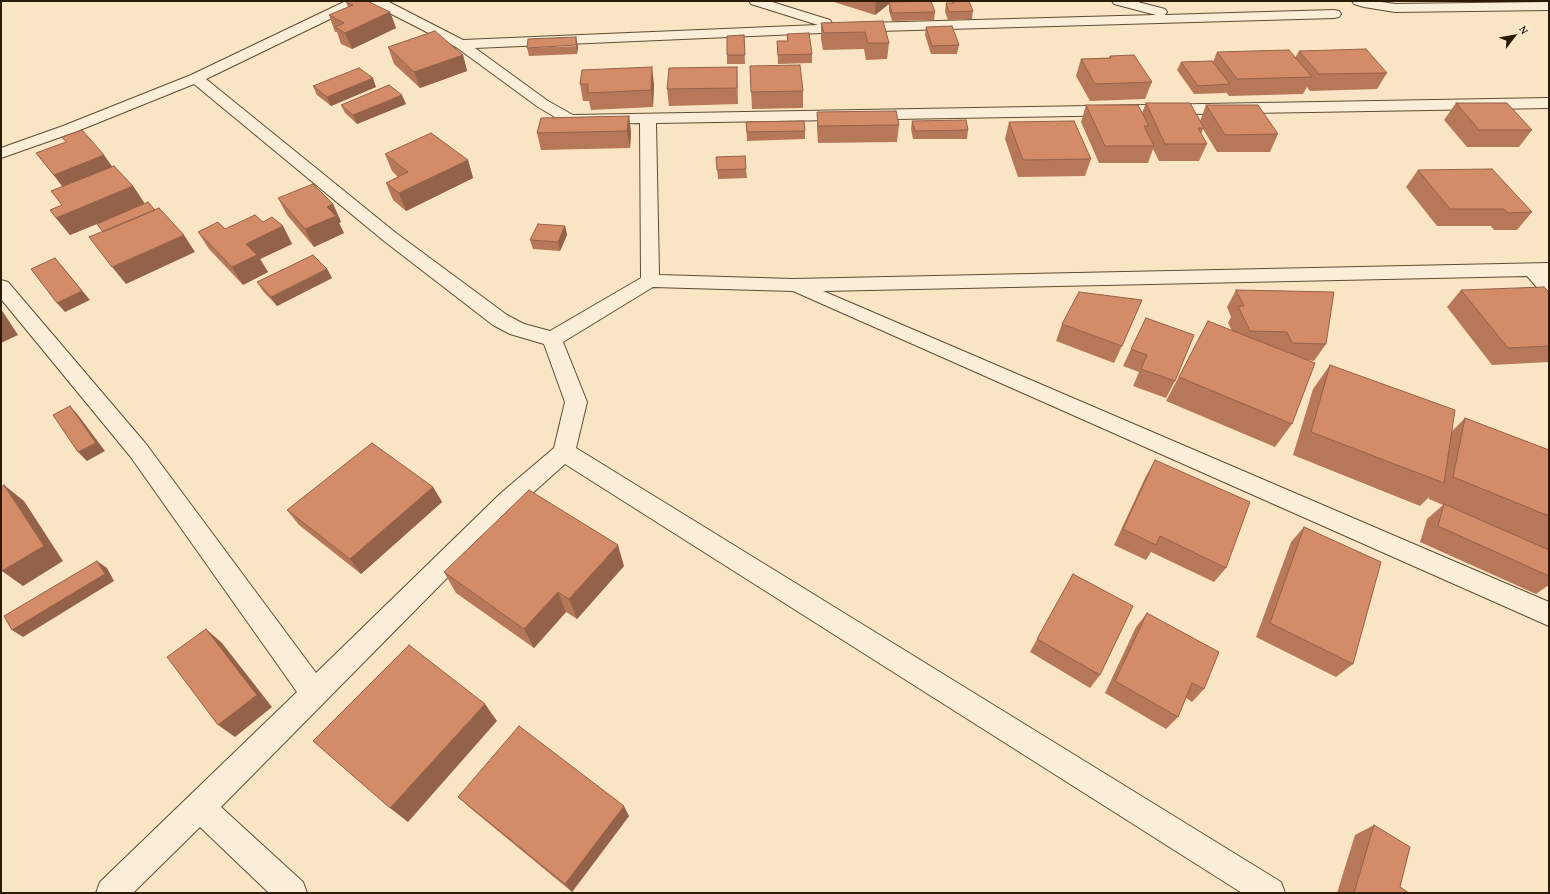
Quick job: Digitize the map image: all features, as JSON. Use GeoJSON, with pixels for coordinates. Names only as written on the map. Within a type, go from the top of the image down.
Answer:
{"type":"FeatureCollection","features":[{"type":"Feature","properties":{"kind":"street"},"geometry":{"type":"LineString","coordinates":[[1,153],[69,129],[196,78],[356,1]]}},
{"type":"Feature","properties":{"kind":"street"},"geometry":{"type":"LineString","coordinates":[[378,1],[462,44],[544,104],[570,120],[1549,103]]}},
{"type":"Feature","properties":{"kind":"street"},"geometry":{"type":"LineString","coordinates":[[756,1],[808,19],[844,28]]}},
{"type":"Feature","properties":{"kind":"street"},"geometry":{"type":"LineString","coordinates":[[1118,1],[1185,18]]}},
{"type":"Feature","properties":{"kind":"street"},"geometry":{"type":"LineString","coordinates":[[1359,1],[1396,8],[1549,6]]}},
{"type":"Feature","properties":{"kind":"street"},"geometry":{"type":"LineString","coordinates":[[462,44],[844,28],[1334,14]]}},
{"type":"Feature","properties":{"kind":"street"},"geometry":{"type":"LineString","coordinates":[[196,78],[390,238],[500,320],[518,329],[552,339],[650,281],[794,285],[1540,269],[1549,290]]}},
{"type":"Feature","properties":{"kind":"street"},"geometry":{"type":"LineString","coordinates":[[648,119],[650,281]]}},
{"type":"Feature","properties":{"kind":"street"},"geometry":{"type":"LineString","coordinates":[[794,285],[1549,614]]}},
{"type":"Feature","properties":{"kind":"street"},"geometry":{"type":"LineString","coordinates":[[1,286],[138,450],[315,694]]}},
{"type":"Feature","properties":{"kind":"street"},"geometry":{"type":"LineString","coordinates":[[111,893],[315,694],[509,500],[564,452],[576,402],[552,339]]}},
{"type":"Feature","properties":{"kind":"street"},"geometry":{"type":"LineString","coordinates":[[564,452],[1270,893]]}},
{"type":"Feature","properties":{"kind":"street"},"geometry":{"type":"LineString","coordinates":[[200,807],[292,893]]}},
{"type":"Feature","properties":{"kind":"building"},"geometry":{"type":"Polygon","coordinates":[[[367,1],[390,12],[345,33],[335,27],[344,23],[329,15],[353,5],[346,2],[367,1]]]}},
{"type":"Feature","properties":{"kind":"building"},"geometry":{"type":"Polygon","coordinates":[[[931,1],[935,12],[892,13],[889,2],[931,1]]]}},
{"type":"Feature","properties":{"kind":"building"},"geometry":{"type":"Polygon","coordinates":[[[953,1],[969,1],[973,11],[949,12],[946,3],[954,3],[953,1]]]}},
{"type":"Feature","properties":{"kind":"building"},"geometry":{"type":"Polygon","coordinates":[[[883,21],[889,43],[868,43],[865,32],[824,33],[821,23],[883,21]]]}},
{"type":"Feature","properties":{"kind":"building"},"geometry":{"type":"Polygon","coordinates":[[[952,26],[959,45],[932,46],[926,27],[952,26]]]}},
{"type":"Feature","properties":{"kind":"building"},"geometry":{"type":"Polygon","coordinates":[[[435,31],[463,55],[414,72],[388,47],[435,31]]]}},
{"type":"Feature","properties":{"kind":"building"},"geometry":{"type":"Polygon","coordinates":[[[809,33],[812,54],[778,55],[777,41],[788,41],[787,34],[809,33]]]}},
{"type":"Feature","properties":{"kind":"building"},"geometry":{"type":"Polygon","coordinates":[[[744,35],[745,55],[727,55],[727,36],[744,35]]]}},
{"type":"Feature","properties":{"kind":"building"},"geometry":{"type":"Polygon","coordinates":[[[576,37],[576,45],[527,48],[528,39],[576,37]]]}},
{"type":"Feature","properties":{"kind":"building"},"geometry":{"type":"Polygon","coordinates":[[[1366,49],[1387,73],[1319,74],[1299,51],[1366,49]]]}},
{"type":"Feature","properties":{"kind":"building"},"geometry":{"type":"Polygon","coordinates":[[[1289,50],[1312,77],[1237,79],[1217,52],[1289,50]]]}},
{"type":"Feature","properties":{"kind":"building"},"geometry":{"type":"Polygon","coordinates":[[[1134,55],[1152,82],[1095,84],[1081,59],[1111,58],[1110,56],[1134,55]]]}},
{"type":"Feature","properties":{"kind":"building"},"geometry":{"type":"Polygon","coordinates":[[[1212,61],[1230,84],[1198,86],[1181,62],[1212,61]]]}},
{"type":"Feature","properties":{"kind":"building"},"geometry":{"type":"Polygon","coordinates":[[[800,65],[803,91],[751,92],[750,66],[800,65]]]}},
{"type":"Feature","properties":{"kind":"building"},"geometry":{"type":"Polygon","coordinates":[[[652,67],[651,90],[588,93],[588,84],[580,84],[582,70],[652,67]]]}},
{"type":"Feature","properties":{"kind":"building"},"geometry":{"type":"Polygon","coordinates":[[[737,67],[737,88],[667,89],[669,68],[737,67]]]}},
{"type":"Feature","properties":{"kind":"building"},"geometry":{"type":"Polygon","coordinates":[[[359,68],[373,78],[327,97],[313,86],[359,68]]]}},
{"type":"Feature","properties":{"kind":"building"},"geometry":{"type":"Polygon","coordinates":[[[389,85],[402,95],[353,115],[341,105],[389,85]]]}},
{"type":"Feature","properties":{"kind":"building"},"geometry":{"type":"Polygon","coordinates":[[[1146,103],[1190,103],[1204,128],[1198,128],[1207,144],[1165,144],[1146,103]]]}},
{"type":"Feature","properties":{"kind":"building"},"geometry":{"type":"Polygon","coordinates":[[[1456,103],[1507,103],[1532,130],[1479,130],[1456,103]]]}},
{"type":"Feature","properties":{"kind":"building"},"geometry":{"type":"Polygon","coordinates":[[[1086,105],[1138,105],[1149,126],[1144,126],[1154,146],[1105,146],[1086,105]]]}},
{"type":"Feature","properties":{"kind":"building"},"geometry":{"type":"Polygon","coordinates":[[[1206,105],[1258,105],[1278,134],[1225,135],[1206,105]]]}},
{"type":"Feature","properties":{"kind":"building"},"geometry":{"type":"Polygon","coordinates":[[[896,111],[899,125],[818,126],[817,112],[896,111]]]}},
{"type":"Feature","properties":{"kind":"building"},"geometry":{"type":"Polygon","coordinates":[[[629,116],[627,131],[537,133],[541,118],[629,116]]]}},
{"type":"Feature","properties":{"kind":"building"},"geometry":{"type":"Polygon","coordinates":[[[966,120],[968,130],[915,131],[912,121],[966,120]]]}},
{"type":"Feature","properties":{"kind":"building"},"geometry":{"type":"Polygon","coordinates":[[[804,121],[805,131],[747,132],[746,122],[804,121]]]}},
{"type":"Feature","properties":{"kind":"building"},"geometry":{"type":"Polygon","coordinates":[[[1074,121],[1091,159],[1023,160],[1009,122],[1074,121]]]}},
{"type":"Feature","properties":{"kind":"building"},"geometry":{"type":"Polygon","coordinates":[[[82,130],[104,155],[54,175],[36,153],[66,142],[62,137],[82,130]]]}},
{"type":"Feature","properties":{"kind":"building"},"geometry":{"type":"Polygon","coordinates":[[[431,133],[468,160],[399,193],[386,183],[408,172],[385,154],[431,133]]]}},
{"type":"Feature","properties":{"kind":"building"},"geometry":{"type":"Polygon","coordinates":[[[745,156],[746,169],[717,170],[716,157],[745,156]]]}},
{"type":"Feature","properties":{"kind":"building"},"geometry":{"type":"Polygon","coordinates":[[[114,166],[133,186],[56,218],[50,210],[62,205],[51,191],[114,166]]]}},
{"type":"Feature","properties":{"kind":"building"},"geometry":{"type":"Polygon","coordinates":[[[1492,169],[1532,212],[1508,213],[1504,209],[1450,209],[1418,170],[1492,169]]]}},
{"type":"Feature","properties":{"kind":"building"},"geometry":{"type":"Polygon","coordinates":[[[313,184],[333,204],[327,207],[336,216],[305,229],[278,198],[313,184]]]}},
{"type":"Feature","properties":{"kind":"building"},"geometry":{"type":"Polygon","coordinates":[[[148,202],[155,210],[103,232],[97,224],[148,202]]]}},
{"type":"Feature","properties":{"kind":"building"},"geometry":{"type":"Polygon","coordinates":[[[159,208],[184,235],[112,267],[89,237],[159,208]]]}},
{"type":"Feature","properties":{"kind":"building"},"geometry":{"type":"Polygon","coordinates":[[[255,215],[263,222],[272,217],[283,226],[246,244],[257,255],[232,267],[198,232],[218,222],[225,229],[255,215]]]}},
{"type":"Feature","properties":{"kind":"building"},"geometry":{"type":"Polygon","coordinates":[[[538,224],[565,226],[558,242],[530,240],[538,224]]]}},
{"type":"Feature","properties":{"kind":"building"},"geometry":{"type":"Polygon","coordinates":[[[313,255],[327,269],[271,297],[257,282],[313,255]]]}},
{"type":"Feature","properties":{"kind":"building"},"geometry":{"type":"Polygon","coordinates":[[[55,258],[82,291],[57,303],[31,269],[55,258]]]}},
{"type":"Feature","properties":{"kind":"building"},"geometry":{"type":"Polygon","coordinates":[[[1544,287],[1549,292],[1549,346],[1508,348],[1461,290],[1544,287]]]}},
{"type":"Feature","properties":{"kind":"building"},"geometry":{"type":"Polygon","coordinates":[[[1236,290],[1334,292],[1326,344],[1292,343],[1287,332],[1250,331],[1238,306],[1244,306],[1236,290]]]}},
{"type":"Feature","properties":{"kind":"building"},"geometry":{"type":"Polygon","coordinates":[[[1079,292],[1142,300],[1122,346],[1062,324],[1079,292]]]}},
{"type":"Feature","properties":{"kind":"building"},"geometry":{"type":"Polygon","coordinates":[[[1146,318],[1194,335],[1175,381],[1141,369],[1147,355],[1131,349],[1146,318]]]}},
{"type":"Feature","properties":{"kind":"building"},"geometry":{"type":"Polygon","coordinates":[[[1208,321],[1315,363],[1292,424],[1179,377],[1208,321]]]}},
{"type":"Feature","properties":{"kind":"building"},"geometry":{"type":"Polygon","coordinates":[[[1330,365],[1455,410],[1444,483],[1311,432],[1330,365]]]}},
{"type":"Feature","properties":{"kind":"building"},"geometry":{"type":"Polygon","coordinates":[[[70,406],[96,443],[78,452],[53,415],[70,406]]]}},
{"type":"Feature","properties":{"kind":"building"},"geometry":{"type":"Polygon","coordinates":[[[1465,418],[1549,450],[1549,516],[1453,477],[1465,418]]]}},
{"type":"Feature","properties":{"kind":"building"},"geometry":{"type":"Polygon","coordinates":[[[372,443],[433,487],[350,559],[287,510],[372,443]]]}},
{"type":"Feature","properties":{"kind":"building"},"geometry":{"type":"Polygon","coordinates":[[[1155,460],[1250,502],[1226,568],[1160,536],[1156,545],[1123,529],[1155,460]]]}},
{"type":"Feature","properties":{"kind":"building"},"geometry":{"type":"Polygon","coordinates":[[[4,485],[44,546],[2,571],[1,487],[4,485]]]}},
{"type":"Feature","properties":{"kind":"building"},"geometry":{"type":"Polygon","coordinates":[[[529,490],[618,545],[569,599],[558,592],[524,629],[444,572],[529,490]]]}},
{"type":"Feature","properties":{"kind":"building"},"geometry":{"type":"Polygon","coordinates":[[[1444,504],[1549,550],[1549,576],[1438,526],[1444,504]]]}},
{"type":"Feature","properties":{"kind":"building"},"geometry":{"type":"Polygon","coordinates":[[[1304,527],[1381,562],[1353,664],[1270,623],[1304,527]]]}},
{"type":"Feature","properties":{"kind":"building"},"geometry":{"type":"Polygon","coordinates":[[[97,561],[105,574],[12,630],[4,616],[97,561]]]}},
{"type":"Feature","properties":{"kind":"building"},"geometry":{"type":"Polygon","coordinates":[[[1073,574],[1133,606],[1100,675],[1037,639],[1073,574]]]}},
{"type":"Feature","properties":{"kind":"building"},"geometry":{"type":"Polygon","coordinates":[[[1147,613],[1219,652],[1204,689],[1192,683],[1178,717],[1115,681],[1147,613]]]}},
{"type":"Feature","properties":{"kind":"building"},"geometry":{"type":"Polygon","coordinates":[[[206,629],[257,695],[218,725],[167,657],[206,629]]]}},
{"type":"Feature","properties":{"kind":"building"},"geometry":{"type":"Polygon","coordinates":[[[409,645],[485,704],[390,808],[313,741],[409,645]]]}},
{"type":"Feature","properties":{"kind":"building"},"geometry":{"type":"Polygon","coordinates":[[[519,726],[624,806],[565,884],[458,797],[519,726]]]}},
{"type":"Feature","properties":{"kind":"building"},"geometry":{"type":"Polygon","coordinates":[[[1374,825],[1410,847],[1400,887],[1409,893],[1354,893],[1374,825]]]}}]}
